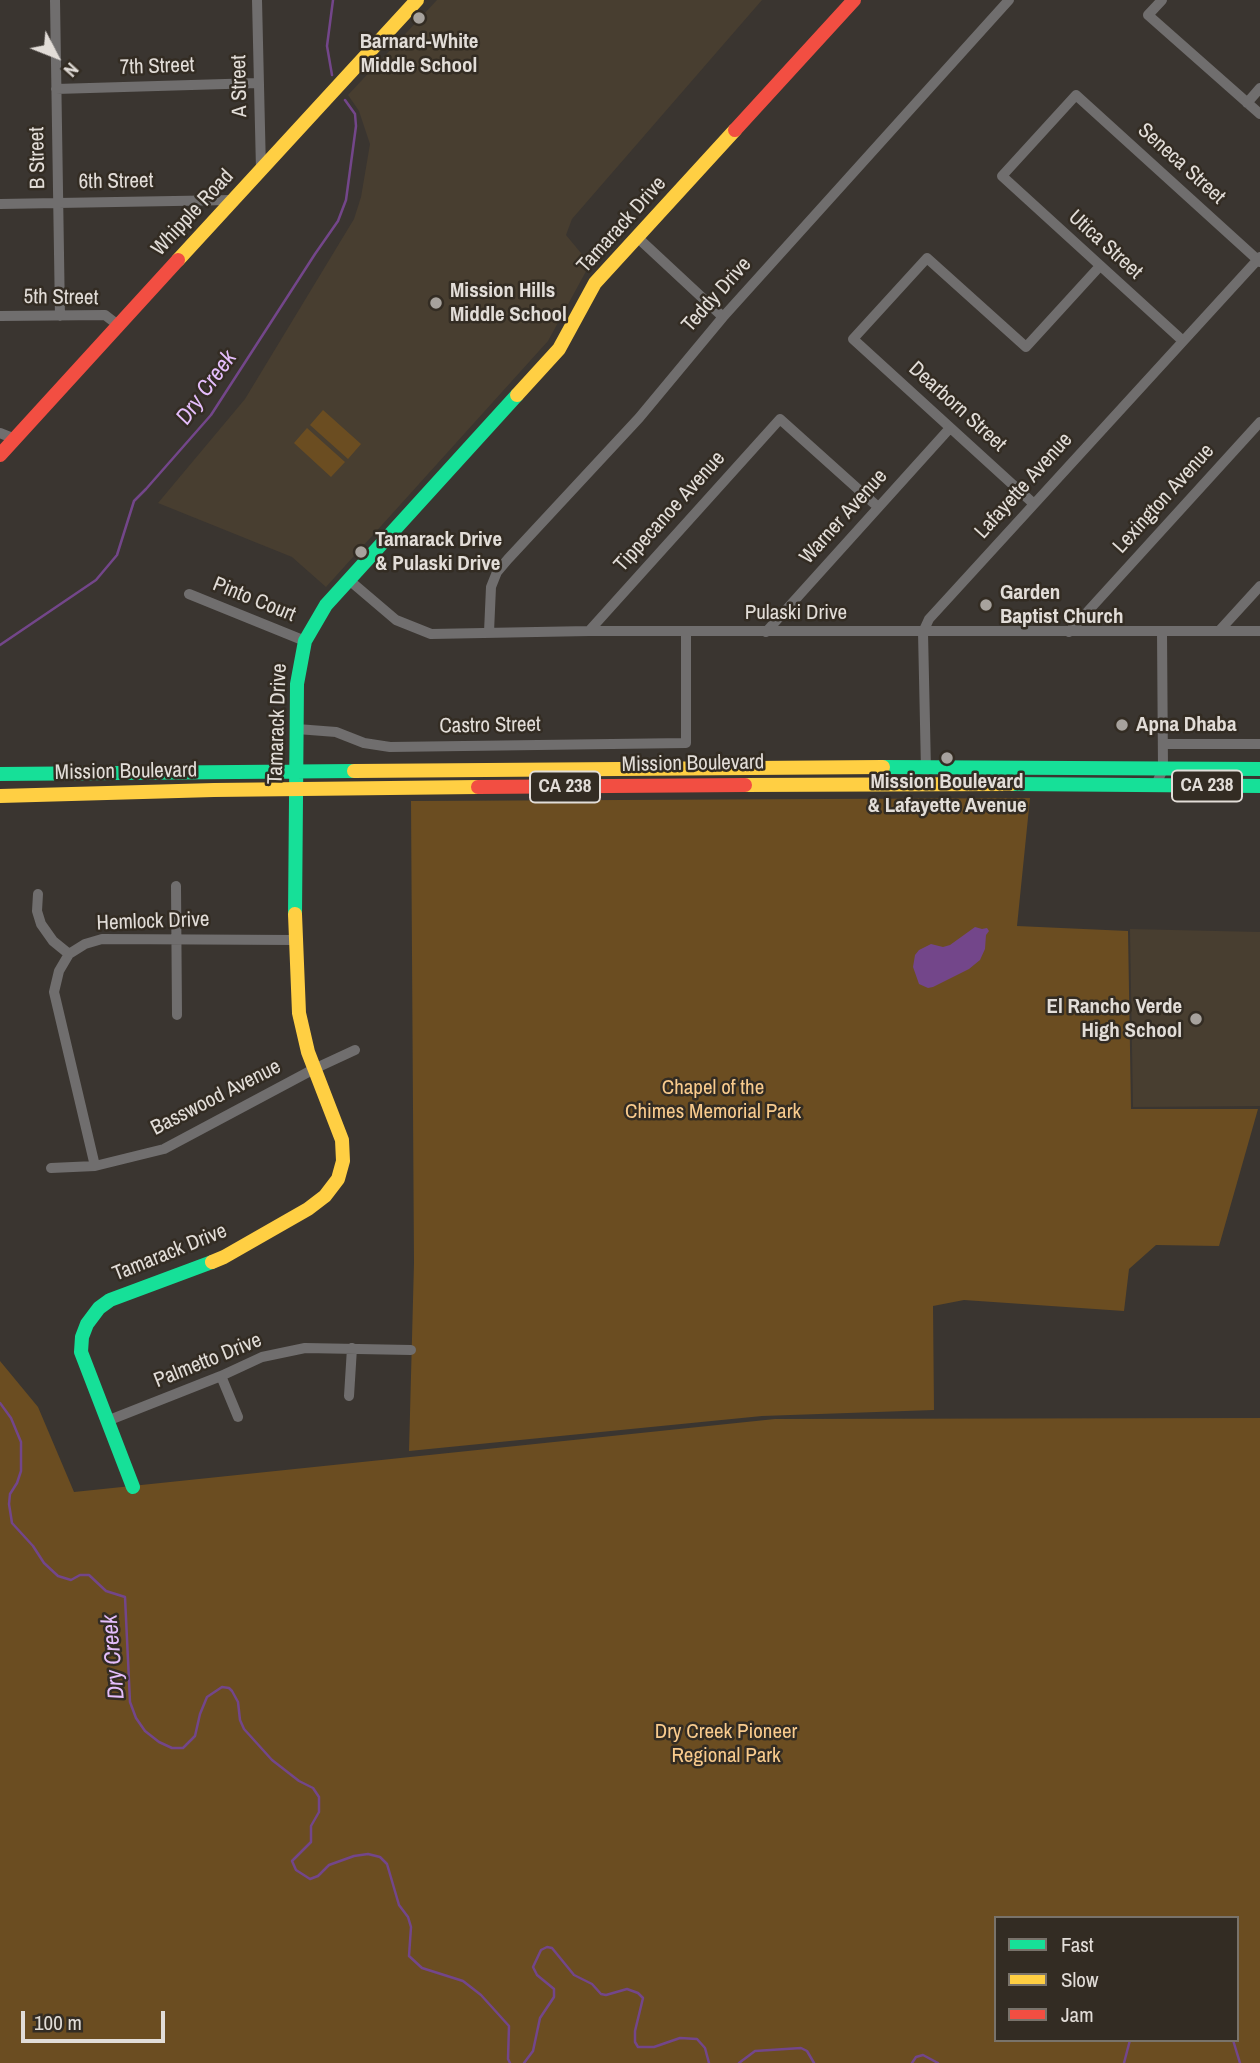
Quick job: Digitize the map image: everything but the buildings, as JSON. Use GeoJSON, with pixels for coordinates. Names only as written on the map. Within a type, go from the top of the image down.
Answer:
{"type":"FeatureCollection","features":[{"type":"Feature","properties":{"kind":"main road","name":"Whipple Road"},"geometry":{"type":"LineString","coordinates":[[0,455],[417,0]]}},
{"type":"Feature","properties":{"kind":"main road","name":"Tamarack Drive"},"geometry":{"type":"LineString","coordinates":[[133,1487],[81,1352],[82,1337],[87,1324],[99,1308],[110,1300],[224,1257],[308,1209],[326,1196],[338,1178],[343,1161],[342,1140],[314,1069],[299,1013],[295,940],[297,684],[305,641],[326,605],[559,349],[595,283],[854,0]]}},
{"type":"Feature","properties":{"kind":"main road","name":"Mission Boulevard"},"geometry":{"type":"LineString","coordinates":[[0,774],[924,766],[1260,769]]}},
{"type":"Feature","properties":{"kind":"main road","name":"Mission Boulevard"},"geometry":{"type":"LineString","coordinates":[[0,796],[297,789],[930,783],[1260,786]]}},
{"type":"Feature","properties":{"kind":"street","name":"B Street"},"geometry":{"type":"LineString","coordinates":[[55,0],[60,316]]}},
{"type":"Feature","properties":{"kind":"street","name":"A Street"},"geometry":{"type":"LineString","coordinates":[[257,0],[261,170]]}},
{"type":"Feature","properties":{"kind":"street","name":"Teddy Drive"},"geometry":{"type":"LineString","coordinates":[[489,632],[489,596],[498,572],[660,394],[723,317],[1009,0]]}},
{"type":"Feature","properties":{"kind":"street"},"geometry":{"type":"LineString","coordinates":[[1161,0],[1148,15],[1260,114]]}},
{"type":"Feature","properties":{"kind":"street","name":"7th Street"},"geometry":{"type":"LineString","coordinates":[[57,89],[259,83]]}},
{"type":"Feature","properties":{"kind":"street"},"geometry":{"type":"LineString","coordinates":[[1247,103],[1260,88]]}},
{"type":"Feature","properties":{"kind":"street","name":"Seneca Street"},"geometry":{"type":"LineString","coordinates":[[1002,176],[1076,95],[1259,260]]}},
{"type":"Feature","properties":{"kind":"street","name":"Utica Street"},"geometry":{"type":"LineString","coordinates":[[1002,176],[1183,341]]}},
{"type":"Feature","properties":{"kind":"street","name":"6th Street"},"geometry":{"type":"LineString","coordinates":[[0,204],[232,200]]}},
{"type":"Feature","properties":{"kind":"street"},"geometry":{"type":"LineString","coordinates":[[637,237],[723,317]]}},
{"type":"Feature","properties":{"kind":"street","name":"Dearborn Street"},"geometry":{"type":"LineString","coordinates":[[1034,504],[853,339],[927,258],[1026,347],[1100,266]]}},
{"type":"Feature","properties":{"kind":"street","name":"Lafayette Avenue"},"geometry":{"type":"LineString","coordinates":[[923,632],[929,619],[1259,260]]}},
{"type":"Feature","properties":{"kind":"street","name":"5th Street"},"geometry":{"type":"LineString","coordinates":[[0,316],[104,315],[118,325]]}},
{"type":"Feature","properties":{"kind":"street","name":"Tippecanoe Avenue"},"geometry":{"type":"LineString","coordinates":[[589,631],[780,419],[878,507]]}},
{"type":"Feature","properties":{"kind":"street","name":"Lexington Avenue"},"geometry":{"type":"LineString","coordinates":[[1069,632],[1260,422]]}},
{"type":"Feature","properties":{"kind":"street","name":"Warner Avenue"},"geometry":{"type":"LineString","coordinates":[[766,632],[950,428]]}},
{"type":"Feature","properties":{"kind":"street"},"geometry":{"type":"LineString","coordinates":[[0,433],[15,439]]}},
{"type":"Feature","properties":{"kind":"street","name":"Pulaski Drive"},"geometry":{"type":"LineString","coordinates":[[349,580],[396,620],[431,634],[589,631],[1260,631]]}},
{"type":"Feature","properties":{"kind":"street"},"geometry":{"type":"LineString","coordinates":[[1219,631],[1260,586]]}},
{"type":"Feature","properties":{"kind":"street","name":"Pinto Court"},"geometry":{"type":"LineString","coordinates":[[189,594],[305,641]]}},
{"type":"Feature","properties":{"kind":"street","name":"Castro Street"},"geometry":{"type":"LineString","coordinates":[[297,729],[336,732],[364,743],[390,747],[686,743],[686,632]]}},
{"type":"Feature","properties":{"kind":"street"},"geometry":{"type":"LineString","coordinates":[[923,632],[924,766],[930,783]]}},
{"type":"Feature","properties":{"kind":"street"},"geometry":{"type":"LineString","coordinates":[[1155,787],[1163,769],[1162,632]]}},
{"type":"Feature","properties":{"kind":"street"},"geometry":{"type":"LineString","coordinates":[[1163,744],[1260,744]]}},
{"type":"Feature","properties":{"kind":"street"},"geometry":{"type":"LineString","coordinates":[[176,886],[177,1015]]}},
{"type":"Feature","properties":{"kind":"street"},"geometry":{"type":"LineString","coordinates":[[38,894],[37,911],[41,924],[53,941],[69,954],[59,971],[54,992],[95,1166]]}},
{"type":"Feature","properties":{"kind":"street","name":"Hemlock Drive"},"geometry":{"type":"LineString","coordinates":[[69,954],[85,944],[102,939],[295,940]]}},
{"type":"Feature","properties":{"kind":"street","name":"Basswood Avenue"},"geometry":{"type":"LineString","coordinates":[[51,1168],[95,1166],[164,1149],[314,1069],[355,1051]]}},
{"type":"Feature","properties":{"kind":"street","name":"Palmetto Drive"},"geometry":{"type":"LineString","coordinates":[[107,1422],[262,1357],[305,1348],[411,1350]]}},
{"type":"Feature","properties":{"kind":"street"},"geometry":{"type":"LineString","coordinates":[[349,1396],[352,1348]]}},
{"type":"Feature","properties":{"kind":"street"},"geometry":{"type":"LineString","coordinates":[[221,1376],[239,1417]]}},
{"type":"Feature","properties":{"kind":"shaded area","name":"Mission Hills Middle School"},"geometry":{"type":"Polygon","coordinates":[[[437,0],[762,0],[572,219],[566,235],[590,264],[548,341],[326,587],[292,557],[158,503],[245,399],[354,219],[361,197],[370,144],[359,111],[348,95],[437,0]]]}},
{"type":"Feature","properties":{"kind":"shaded area"},"geometry":{"type":"Polygon","coordinates":[[[975,927],[987,928],[989,931],[980,960],[969,969],[933,987],[919,984],[913,967],[915,955],[919,950],[931,944],[943,947],[950,945],[975,927]]]}},
{"type":"Feature","properties":{"kind":"shaded area","name":"El Rancho Verde High School"},"geometry":{"type":"Polygon","coordinates":[[[1130,929],[1260,932],[1260,1106],[1133,1107],[1130,929]]]}},
{"type":"Feature","properties":{"kind":"green space"},"geometry":{"type":"Polygon","coordinates":[[[323,410],[361,444],[348,459],[310,425],[323,410]]]}},
{"type":"Feature","properties":{"kind":"green space"},"geometry":{"type":"Polygon","coordinates":[[[307,428],[345,462],[331,477],[294,443],[307,428]]]}},
{"type":"Feature","properties":{"kind":"green space","name":"Chapel of the Chimes Memorial Park"},"geometry":{"type":"Polygon","coordinates":[[[1030,798],[1017,926],[1128,931],[1131,1109],[1258,1109],[1219,1246],[1156,1245],[1129,1269],[1124,1311],[964,1300],[933,1306],[934,1410],[762,1416],[409,1451],[414,1263],[411,801],[1030,798]]]}},
{"type":"Feature","properties":{"kind":"green space","name":"Dry Creek Pioneer Regional Park"},"geometry":{"type":"Polygon","coordinates":[[[0,1361],[38,1407],[74,1492],[775,1419],[1260,1418],[1260,2063],[0,2063],[0,1361]]]}},
{"type":"Feature","properties":{"kind":"waterway","name":"Dry Creek"},"geometry":{"type":"LineString","coordinates":[[332,75],[327,46],[333,0]]}},
{"type":"Feature","properties":{"kind":"waterway","name":"Dry Creek"},"geometry":{"type":"LineString","coordinates":[[0,645],[96,580],[117,555],[134,501],[211,415],[338,221],[346,200],[356,126],[355,114],[345,100]]}},
{"type":"Feature","properties":{"kind":"waterway","name":"Dry Creek"},"geometry":{"type":"LineString","coordinates":[[0,1403],[11,1418],[21,1442],[21,1471],[10,1494],[12,1523],[58,1576],[71,1580],[80,1575],[89,1575],[106,1591],[125,1597],[130,1702],[145,1731],[172,1748],[183,1748],[195,1736],[207,1697],[222,1687],[229,1688],[238,1702],[244,1729],[272,1760],[299,1781],[313,1788],[319,1797],[319,1812],[311,1826],[311,1842],[292,1861],[296,1870],[310,1879],[318,1876],[329,1865],[354,1856],[368,1854],[380,1857],[387,1864],[399,1905],[408,1917],[411,1927],[409,1956],[422,1968],[463,1981],[481,1995],[509,2026],[510,2063]]}},
{"type":"Feature","properties":{"kind":"waterway","name":"Dry Creek"},"geometry":{"type":"LineString","coordinates":[[524,2063],[533,2051],[540,2018],[554,1997],[554,1989],[537,1975],[533,1967],[541,1950],[547,1947],[552,1948],[574,1975],[592,1984],[601,1994],[627,1989],[643,1998],[635,2031],[638,2047],[654,2047],[680,2038],[697,2039],[705,2048],[709,2063]]}},
{"type":"Feature","properties":{"kind":"waterway","name":"Dry Creek"},"geometry":{"type":"LineString","coordinates":[[1124,2063],[1129,2042]]}},
{"type":"Feature","properties":{"kind":"waterway","name":"Dry Creek"},"geometry":{"type":"LineString","coordinates":[[1234,2042],[1240,2063]]}},
{"type":"Feature","properties":{"kind":"waterway","name":"Dry Creek"},"geometry":{"type":"LineString","coordinates":[[739,2063],[755,2051],[801,2048],[807,2051],[814,2063]]}},
{"type":"Feature","properties":{"kind":"waterway","name":"Dry Creek"},"geometry":{"type":"LineString","coordinates":[[912,2063],[916,2057],[923,2055],[938,2063]]}},
{"type":"Feature","properties":{"kind":"traffic: fast"},"geometry":{"type":"LineString","coordinates":[[295,914],[297,684],[305,641],[326,605],[517,395]]}},
{"type":"Feature","properties":{"kind":"traffic: fast"},"geometry":{"type":"LineString","coordinates":[[883,767],[1260,769]]}},
{"type":"Feature","properties":{"kind":"traffic: fast"},"geometry":{"type":"LineString","coordinates":[[0,774],[354,771]]}},
{"type":"Feature","properties":{"kind":"traffic: fast"},"geometry":{"type":"LineString","coordinates":[[1011,784],[1260,786]]}},
{"type":"Feature","properties":{"kind":"traffic: fast"},"geometry":{"type":"LineString","coordinates":[[133,1487],[81,1352],[82,1337],[87,1324],[99,1308],[110,1300],[212,1262]]}},
{"type":"Feature","properties":{"kind":"traffic: slow"},"geometry":{"type":"LineString","coordinates":[[178,260],[417,0]]}},
{"type":"Feature","properties":{"kind":"traffic: slow"},"geometry":{"type":"LineString","coordinates":[[517,395],[559,349],[595,283],[735,130]]}},
{"type":"Feature","properties":{"kind":"traffic: slow"},"geometry":{"type":"LineString","coordinates":[[354,771],[883,767]]}},
{"type":"Feature","properties":{"kind":"traffic: slow"},"geometry":{"type":"LineString","coordinates":[[745,785],[1011,784]]}},
{"type":"Feature","properties":{"kind":"traffic: slow"},"geometry":{"type":"LineString","coordinates":[[0,796],[478,787]]}},
{"type":"Feature","properties":{"kind":"traffic: slow"},"geometry":{"type":"LineString","coordinates":[[212,1262],[308,1209],[325,1196],[338,1179],[343,1161],[342,1140],[308,1052],[299,1013],[295,914]]}},
{"type":"Feature","properties":{"kind":"traffic: jam"},"geometry":{"type":"LineString","coordinates":[[735,130],[854,0]]}},
{"type":"Feature","properties":{"kind":"traffic: jam"},"geometry":{"type":"LineString","coordinates":[[0,455],[178,260]]}},
{"type":"Feature","properties":{"kind":"traffic: jam"},"geometry":{"type":"LineString","coordinates":[[478,787],[745,785]]}},
{"type":"Feature","properties":{"kind":"place","name":"Barnard-White Middle School"},"geometry":{"type":"Point","coordinates":[419,18]}},
{"type":"Feature","properties":{"kind":"place","name":"Mission Hills Middle School"},"geometry":{"type":"Point","coordinates":[436,303]}},
{"type":"Feature","properties":{"kind":"place","name":"Tamarack Drive & Pulaski Drive"},"geometry":{"type":"Point","coordinates":[361,552]}},
{"type":"Feature","properties":{"kind":"place","name":"Garden Baptist Church"},"geometry":{"type":"Point","coordinates":[986,605]}},
{"type":"Feature","properties":{"kind":"place","name":"Apna Dhaba"},"geometry":{"type":"Point","coordinates":[1122,725]}},
{"type":"Feature","properties":{"kind":"place","name":"Mission Boulevard & Lafayette Avenue"},"geometry":{"type":"Point","coordinates":[947,758]}},
{"type":"Feature","properties":{"kind":"place","name":"El Rancho Verde High School"},"geometry":{"type":"Point","coordinates":[1196,1019]}}]}
